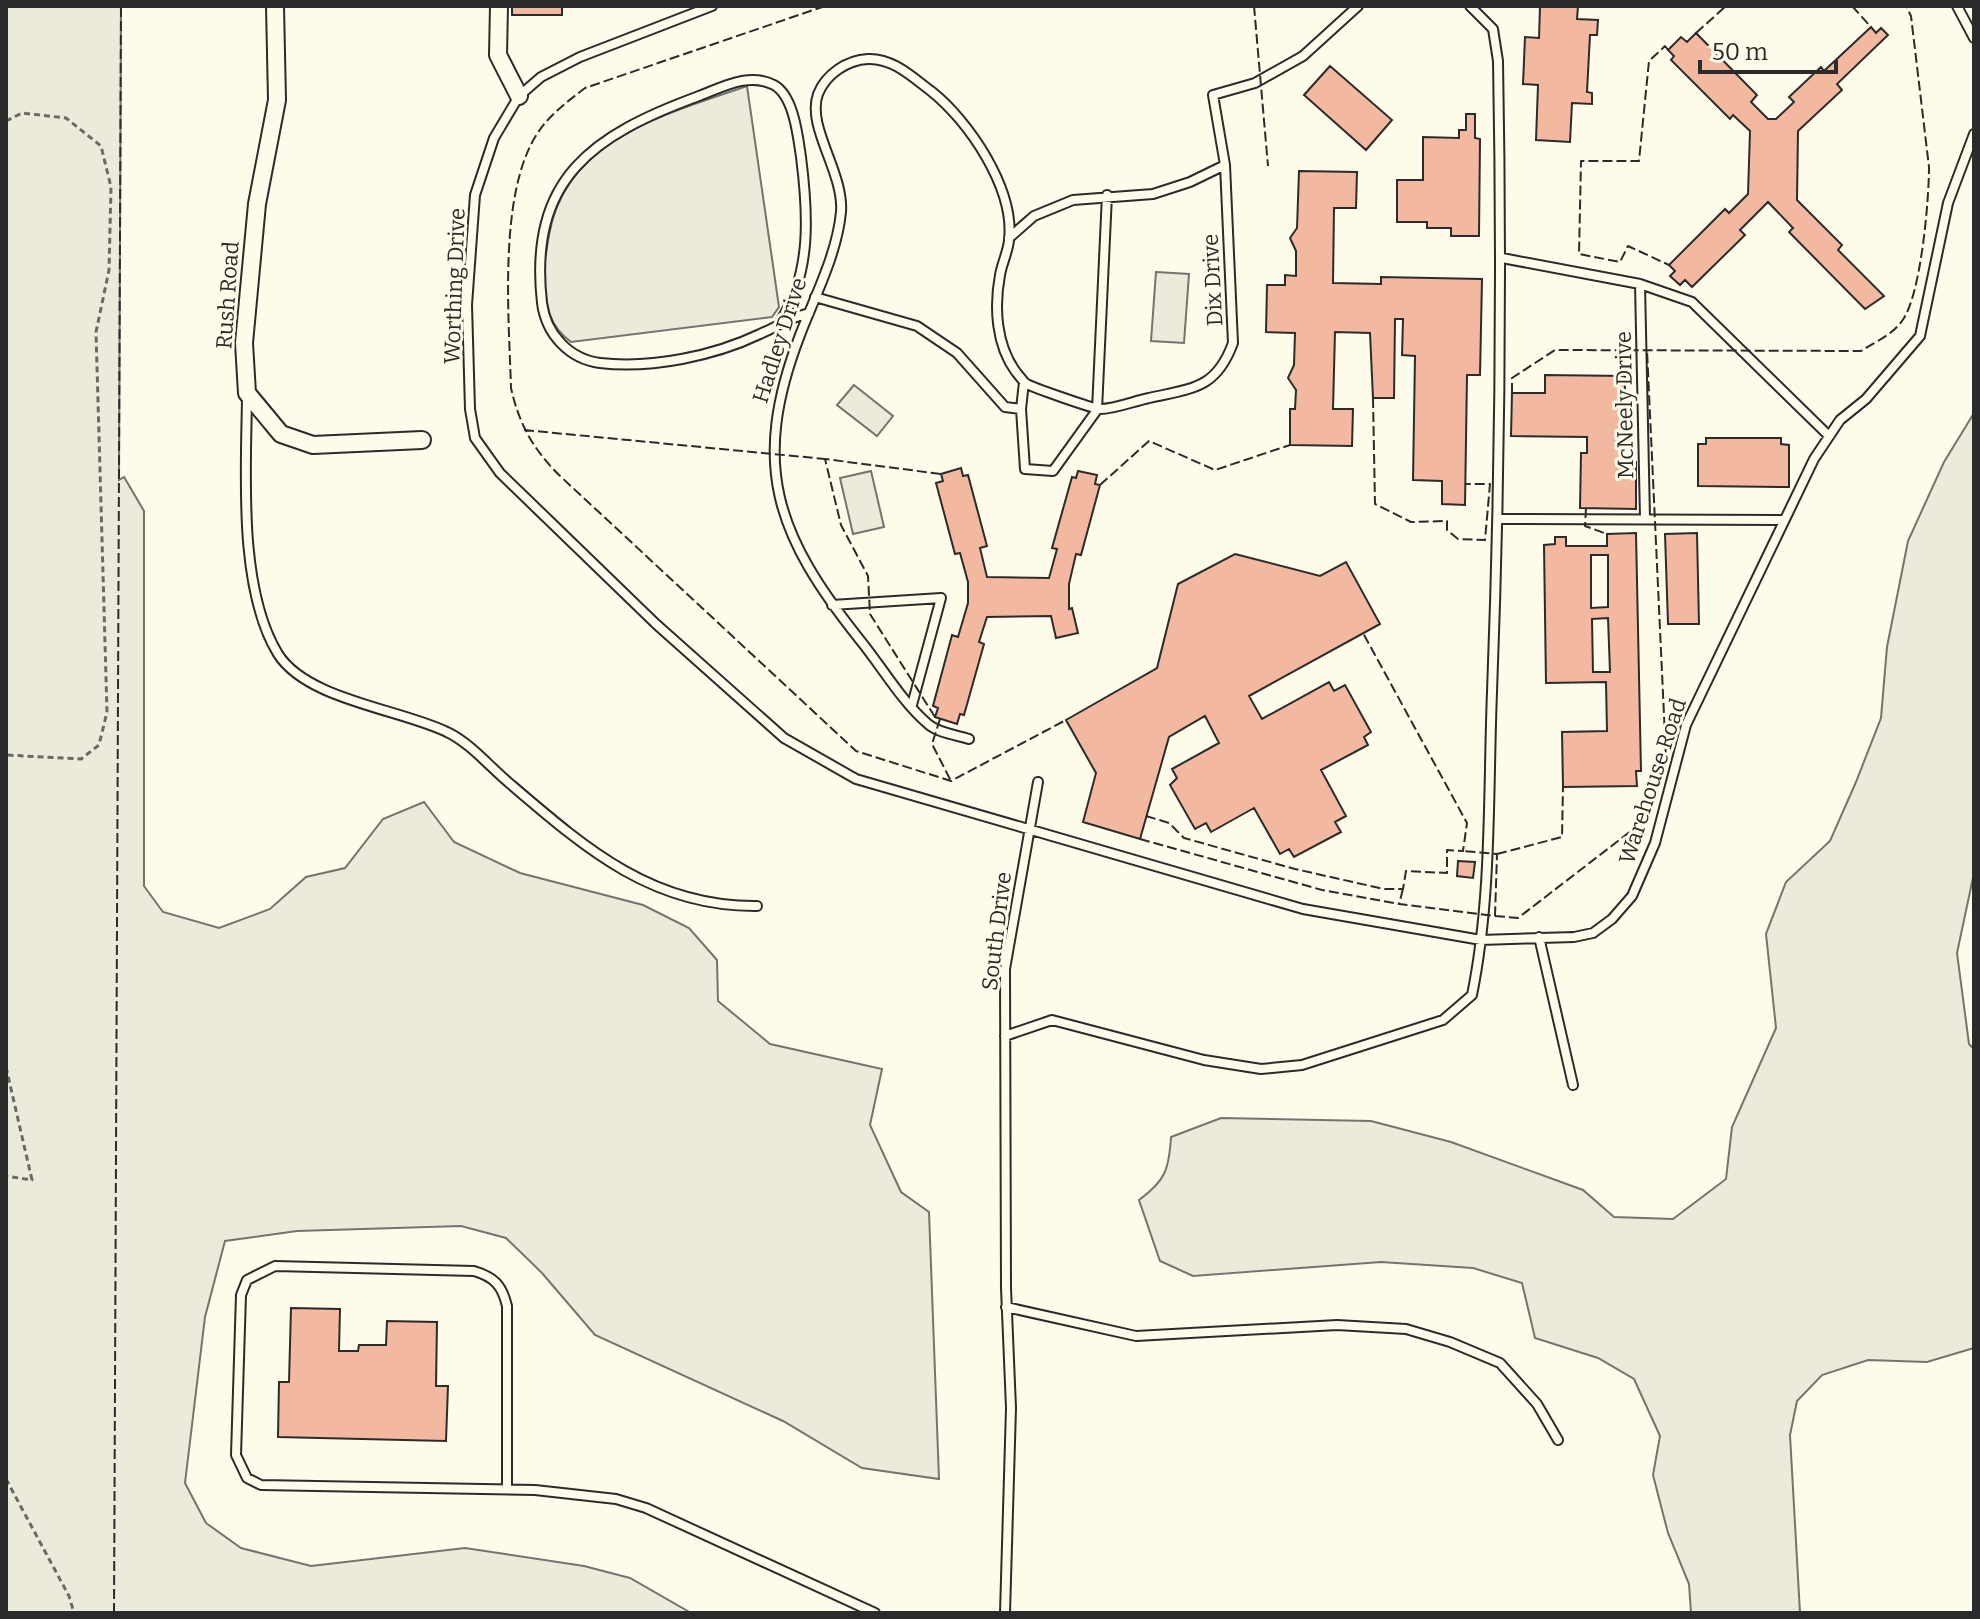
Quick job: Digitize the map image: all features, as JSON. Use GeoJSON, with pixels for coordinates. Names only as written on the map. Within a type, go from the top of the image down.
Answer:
{"type":"FeatureCollection","features":[{"type":"Feature","properties":{"kind":"street","name":"Rush Road"},"geometry":{"type":"LineString","coordinates":[[247,393],[244,343],[257,204],[277,100],[275,6]]}},
{"type":"Feature","properties":{"kind":"street"},"geometry":{"type":"LineString","coordinates":[[499,6],[498,55],[519,96]]}},
{"type":"Feature","properties":{"kind":"street"},"geometry":{"type":"LineString","coordinates":[[247,393],[281,434],[313,445],[422,440]]}},
{"type":"Feature","properties":{"kind":"lane"},"geometry":{"type":"LineString","coordinates":[[519,96],[541,77],[580,57],[712,6]]}},
{"type":"Feature","properties":{"kind":"lane","name":"Dix Drive"},"geometry":{"type":"LineString","coordinates":[[1097,410],[1209,383],[1225,363],[1233,343],[1225,165],[1213,95],[1255,83],[1303,56],[1358,6]]}},
{"type":"Feature","properties":{"kind":"lane"},"geometry":{"type":"LineString","coordinates":[[1005,1036],[1052,1020],[1204,1060],[1261,1069],[1302,1065],[1443,1020],[1472,995],[1481,940],[1498,519],[1502,258],[1498,61],[1493,29],[1470,6]]}},
{"type":"Feature","properties":{"kind":"lane"},"geometry":{"type":"LineString","coordinates":[[1957,6],[1974,38]]}},
{"type":"Feature","properties":{"kind":"lane","name":"Hadley Drive"},"geometry":{"type":"LineString","coordinates":[[969,739],[930,727],[832,605],[794,542],[778,500],[773,456],[777,406],[835,244],[841,210],[840,187],[833,160],[814,117],[817,96],[826,79],[840,67],[862,59],[880,59],[904,71],[974,134],[1001,194],[1009,238]]}},
{"type":"Feature","properties":{"kind":"lane"},"geometry":{"type":"LineString","coordinates":[[781,320],[798,291],[805,256],[798,137],[787,100],[777,86],[761,80],[742,80],[653,113],[617,131],[586,154],[565,181],[546,218],[538,268],[543,313],[553,337],[573,355],[599,363],[647,363],[707,352],[761,334],[781,320],[809,313]]}},
{"type":"Feature","properties":{"kind":"lane","name":"Worthing Drive"},"geometry":{"type":"LineString","coordinates":[[475,438],[470,409],[467,305],[475,195],[494,138],[519,96]]}},
{"type":"Feature","properties":{"kind":"lane","name":"Warehouse Road"},"geometry":{"type":"LineString","coordinates":[[475,438],[500,473],[656,624],[784,738],[856,779],[1303,909],[1481,940],[1574,937],[1593,933],[1612,919],[1632,896],[1655,843],[1686,725],[1784,520],[1840,420],[1866,399],[1920,336],[1948,203],[1974,134]]}},
{"type":"Feature","properties":{"kind":"lane"},"geometry":{"type":"LineString","coordinates":[[1097,410],[1024,382],[1004,351],[996,312],[1000,275],[1009,238],[1034,216],[1073,200],[1107,195],[1153,194],[1190,182],[1225,165]]}},
{"type":"Feature","properties":{"kind":"lane"},"geometry":{"type":"LineString","coordinates":[[1024,382],[1021,409],[1025,469],[1053,471],[1097,410],[1107,195]]}},
{"type":"Feature","properties":{"kind":"lane"},"geometry":{"type":"LineString","coordinates":[[1502,258],[1640,284],[1692,302],[1829,436]]}},
{"type":"Feature","properties":{"kind":"lane","name":"McNeely Drive"},"geometry":{"type":"LineString","coordinates":[[1640,284],[1645,518]]}},
{"type":"Feature","properties":{"kind":"lane"},"geometry":{"type":"LineString","coordinates":[[815,297],[917,326],[957,353],[1005,407],[1021,409]]}},
{"type":"Feature","properties":{"kind":"lane"},"geometry":{"type":"LineString","coordinates":[[247,393],[249,565],[269,635],[279,656],[295,672],[319,687],[450,732],[583,847],[625,874],[721,906],[757,906]]}},
{"type":"Feature","properties":{"kind":"lane"},"geometry":{"type":"LineString","coordinates":[[1498,519],[1784,520]]}},
{"type":"Feature","properties":{"kind":"lane"},"geometry":{"type":"LineString","coordinates":[[832,605],[941,598],[912,705]]}},
{"type":"Feature","properties":{"kind":"lane","name":"South Drive"},"geometry":{"type":"LineString","coordinates":[[1005,1613],[1011,1408],[1006,1307],[1005,969],[1038,782]]}},
{"type":"Feature","properties":{"kind":"lane"},"geometry":{"type":"LineString","coordinates":[[1539,937],[1573,1085]]}},
{"type":"Feature","properties":{"kind":"lane"},"geometry":{"type":"LineString","coordinates":[[507,1489],[507,1306],[502,1288],[490,1276],[474,1271],[275,1266],[247,1280],[241,1295],[236,1455],[247,1478],[261,1485],[507,1489],[616,1499],[646,1508],[875,1613]]}},
{"type":"Feature","properties":{"kind":"lane"},"geometry":{"type":"LineString","coordinates":[[1006,1307],[1136,1336],[1337,1325],[1406,1329],[1450,1342],[1500,1363],[1537,1404],[1558,1440]]}},
{"type":"Feature","properties":{"kind":"path"},"geometry":{"type":"LineString","coordinates":[[6,121],[22,113],[66,118],[101,146],[111,187],[109,270],[96,332],[107,712],[99,745],[81,759],[6,755]]}},
{"type":"Feature","properties":{"kind":"path"},"geometry":{"type":"LineString","coordinates":[[6,1067],[32,1180],[6,1176]]}},
{"type":"Feature","properties":{"kind":"path"},"geometry":{"type":"LineString","coordinates":[[6,1479],[69,1596],[74,1613]]}},
{"type":"Feature","properties":{"kind":"shaded area"},"geometry":{"type":"Polygon","coordinates":[[[6,6],[121,6],[119,480],[124,477],[144,511],[144,886],[163,912],[219,928],[270,909],[306,877],[345,868],[383,819],[424,802],[454,842],[520,873],[643,905],[689,928],[717,960],[718,1001],[770,1044],[882,1069],[870,1125],[901,1192],[929,1212],[939,1479],[862,1468],[783,1421],[595,1335],[542,1273],[506,1238],[461,1226],[297,1231],[225,1241],[205,1317],[185,1483],[206,1523],[241,1548],[311,1566],[465,1548],[584,1566],[630,1578],[691,1613],[6,1613],[6,6]]]}},
{"type":"Feature","properties":{"kind":"shaded area"},"geometry":{"type":"Polygon","coordinates":[[[747,86],[779,307],[772,317],[571,342],[557,328],[550,314],[544,273],[549,235],[559,202],[576,175],[598,153],[624,135],[685,107],[747,86]]]}},
{"type":"Feature","properties":{"kind":"shaded area"},"geometry":{"type":"Polygon","coordinates":[[[1156,272],[1189,274],[1184,343],[1151,341],[1156,272]]]}},
{"type":"Feature","properties":{"kind":"shaded area"},"geometry":{"type":"Polygon","coordinates":[[[854,385],[893,416],[877,436],[837,405],[854,385]]]}},
{"type":"Feature","properties":{"kind":"shaded area"},"geometry":{"type":"Polygon","coordinates":[[[1974,413],[1974,873],[1957,953],[1969,1044],[1974,1049],[1974,1348],[1927,1362],[1868,1360],[1822,1375],[1797,1401],[1790,1435],[1800,1613],[1691,1613],[1689,1584],[1668,1533],[1653,1475],[1660,1436],[1634,1379],[1598,1358],[1535,1338],[1522,1283],[1473,1268],[1381,1262],[1193,1276],[1160,1261],[1139,1200],[1155,1187],[1164,1174],[1171,1137],[1221,1118],[1371,1121],[1451,1142],[1583,1190],[1614,1217],[1673,1219],[1726,1179],[1732,1127],[1776,1028],[1766,934],[1786,882],[1830,841],[1856,782],[1881,718],[1887,647],[1908,541],[1944,462],[1974,413]]]}},
{"type":"Feature","properties":{"kind":"shaded area"},"geometry":{"type":"Polygon","coordinates":[[[871,471],[884,527],[853,534],[840,478],[871,471]]]}},
{"type":"Feature","properties":{"kind":"building"},"geometry":{"type":"Polygon","coordinates":[[[512,6],[562,6],[562,15],[512,15],[512,6]]]}},
{"type":"Feature","properties":{"kind":"building"},"geometry":{"type":"Polygon","coordinates":[[[1540,6],[1578,6],[1577,19],[1598,20],[1597,35],[1590,35],[1587,92],[1592,93],[1592,104],[1572,103],[1570,142],[1536,140],[1538,85],[1523,84],[1525,37],[1539,38],[1540,6]]]}},
{"type":"Feature","properties":{"kind":"building"},"geometry":{"type":"Polygon","coordinates":[[[1871,27],[1876,33],[1881,28],[1888,35],[1837,84],[1842,90],[1798,131],[1797,200],[1842,245],[1838,250],[1884,296],[1865,309],[1789,232],[1793,228],[1768,202],[1740,230],[1745,235],[1692,287],[1685,280],[1680,285],[1670,276],[1675,271],[1669,265],[1725,209],[1729,213],[1748,194],[1750,131],[1733,115],[1730,119],[1671,60],[1674,56],[1668,50],[1681,37],[1687,42],[1696,33],[1757,95],[1751,102],[1768,119],[1776,119],[1794,102],[1789,97],[1821,67],[1824,71],[1871,27]]]}},
{"type":"Feature","properties":{"kind":"building"},"geometry":{"type":"Polygon","coordinates":[[[1330,66],[1392,120],[1366,150],[1304,95],[1330,66]]]}},
{"type":"Feature","properties":{"kind":"building"},"geometry":{"type":"Polygon","coordinates":[[[1466,114],[1475,114],[1475,138],[1480,139],[1479,236],[1451,236],[1451,228],[1427,228],[1427,222],[1397,222],[1397,180],[1423,180],[1423,137],[1459,138],[1459,130],[1466,130],[1466,114]]]}},
{"type":"Feature","properties":{"kind":"building"},"geometry":{"type":"Polygon","coordinates":[[[1299,171],[1357,172],[1356,208],[1334,208],[1333,283],[1381,284],[1381,277],[1482,279],[1480,375],[1467,375],[1465,505],[1442,504],[1442,481],[1413,480],[1415,356],[1402,355],[1403,319],[1395,319],[1394,398],[1373,398],[1370,333],[1335,332],[1333,409],[1353,409],[1352,446],[1290,445],[1290,409],[1295,409],[1296,390],[1288,378],[1294,365],[1295,333],[1266,332],[1267,285],[1285,285],[1285,275],[1296,276],[1296,251],[1290,238],[1297,228],[1299,171]]]}},
{"type":"Feature","properties":{"kind":"building"},"geometry":{"type":"Polygon","coordinates":[[[1545,375],[1625,376],[1624,462],[1636,462],[1636,509],[1580,508],[1581,453],[1587,453],[1587,437],[1511,436],[1512,393],[1545,393],[1545,375]]]}},
{"type":"Feature","properties":{"kind":"building"},"geometry":{"type":"Polygon","coordinates":[[[1706,438],[1781,438],[1781,444],[1789,445],[1789,487],[1698,486],[1698,444],[1706,444],[1706,438]]]}},
{"type":"Feature","properties":{"kind":"building"},"geometry":{"type":"Polygon","coordinates":[[[961,468],[963,476],[968,475],[987,546],[980,548],[987,577],[1049,578],[1057,549],[1052,548],[1072,477],[1076,478],[1078,471],[1097,475],[1095,484],[1100,485],[1081,555],[1076,554],[1069,584],[1069,609],[1072,608],[1078,633],[1056,638],[1051,616],[987,617],[979,642],[984,644],[964,715],[960,714],[957,724],[935,717],[938,708],[933,706],[952,635],[958,637],[968,603],[968,582],[960,553],[955,554],[936,483],[943,481],[941,474],[961,468]]]}},
{"type":"Feature","properties":{"kind":"building"},"geometry":{"type":"Polygon","coordinates":[[[1636,533],[1641,771],[1636,771],[1637,786],[1563,787],[1562,732],[1607,731],[1606,682],[1546,683],[1544,545],[1555,544],[1555,537],[1566,537],[1566,546],[1607,546],[1607,534],[1636,533]],[[1591,555],[1591,608],[1608,607],[1608,555],[1591,555]],[[1608,618],[1592,619],[1593,672],[1610,672],[1608,618]]]}},
{"type":"Feature","properties":{"kind":"building"},"geometry":{"type":"Polygon","coordinates":[[[1697,533],[1699,624],[1668,624],[1665,534],[1697,533]]]}},
{"type":"Feature","properties":{"kind":"building"},"geometry":{"type":"Polygon","coordinates":[[[1235,554],[1320,576],[1346,562],[1380,624],[1249,696],[1262,719],[1329,682],[1334,691],[1345,685],[1371,732],[1364,737],[1368,745],[1321,770],[1346,816],[1335,822],[1341,832],[1294,857],[1289,849],[1280,854],[1254,808],[1211,832],[1206,823],[1195,829],[1170,785],[1177,778],[1172,769],[1219,743],[1205,716],[1169,737],[1140,839],[1083,822],[1096,773],[1066,720],[1157,668],[1178,584],[1235,554]]]}},
{"type":"Feature","properties":{"kind":"building"},"geometry":{"type":"Polygon","coordinates":[[[1458,861],[1475,862],[1473,878],[1457,876],[1458,861]]]}},
{"type":"Feature","properties":{"kind":"building"},"geometry":{"type":"Polygon","coordinates":[[[291,1308],[340,1309],[339,1351],[358,1351],[359,1345],[386,1345],[387,1321],[437,1322],[436,1386],[448,1386],[446,1441],[278,1437],[279,1382],[289,1382],[291,1308]]]}},
{"type":"Feature","properties":{"kind":"fence"},"geometry":{"type":"LineString","coordinates":[[114,1613],[121,6]]}},
{"type":"Feature","properties":{"kind":"fence"},"geometry":{"type":"LineString","coordinates":[[825,6],[585,88],[542,127],[525,159],[511,222],[508,293],[511,388],[518,413],[534,446],[559,475],[856,751],[951,781],[1066,720]]}},
{"type":"Feature","properties":{"kind":"fence"},"geometry":{"type":"LineString","coordinates":[[1254,6],[1268,166]]}},
{"type":"Feature","properties":{"kind":"fence"},"geometry":{"type":"LineString","coordinates":[[1696,33],[1726,6]]}},
{"type":"Feature","properties":{"kind":"fence"},"geometry":{"type":"LineString","coordinates":[[1852,6],[1871,27]]}},
{"type":"Feature","properties":{"kind":"fence"},"geometry":{"type":"LineString","coordinates":[[1512,393],[1512,378],[1555,350],[1861,351],[1898,326],[1909,309],[1919,270],[1929,167],[1911,16],[1906,6]]}},
{"type":"Feature","properties":{"kind":"fence"},"geometry":{"type":"LineString","coordinates":[[1668,50],[1665,46],[1649,61],[1639,161],[1581,161],[1579,254],[1620,262],[1628,246],[1669,265]]}},
{"type":"Feature","properties":{"kind":"fence"},"geometry":{"type":"LineString","coordinates":[[1495,916],[1518,918],[1644,821],[1666,758],[1647,350]]}},
{"type":"Feature","properties":{"kind":"fence"},"geometry":{"type":"LineString","coordinates":[[1373,398],[1375,504],[1411,522],[1447,521],[1447,530],[1458,539],[1485,540],[1490,484],[1465,484]]}},
{"type":"Feature","properties":{"kind":"fence"},"geometry":{"type":"LineString","coordinates":[[524,430],[825,459]]}},
{"type":"Feature","properties":{"kind":"fence"},"geometry":{"type":"LineString","coordinates":[[1100,485],[1149,441],[1215,470],[1290,445]]}},
{"type":"Feature","properties":{"kind":"fence"},"geometry":{"type":"LineString","coordinates":[[935,717],[870,614],[868,576],[841,525],[825,459],[941,474]]}},
{"type":"Feature","properties":{"kind":"fence"},"geometry":{"type":"LineString","coordinates":[[1586,508],[1585,526],[1607,534]]}},
{"type":"Feature","properties":{"kind":"fence"},"geometry":{"type":"LineString","coordinates":[[1146,816],[1169,823],[1184,838],[1295,869],[1384,889],[1403,889],[1406,871],[1447,873],[1447,850],[1463,851],[1467,823],[1363,633]]}},
{"type":"Feature","properties":{"kind":"fence"},"geometry":{"type":"LineString","coordinates":[[940,719],[932,744],[951,781]]}},
{"type":"Feature","properties":{"kind":"fence"},"geometry":{"type":"LineString","coordinates":[[1497,854],[1562,837],[1563,787]]}},
{"type":"Feature","properties":{"kind":"fence"},"geometry":{"type":"LineString","coordinates":[[1140,839],[1322,890],[1399,904]]}},
{"type":"Feature","properties":{"kind":"fence"},"geometry":{"type":"LineString","coordinates":[[1403,889],[1399,904],[1495,916],[1497,854],[1463,851]]}}]}
